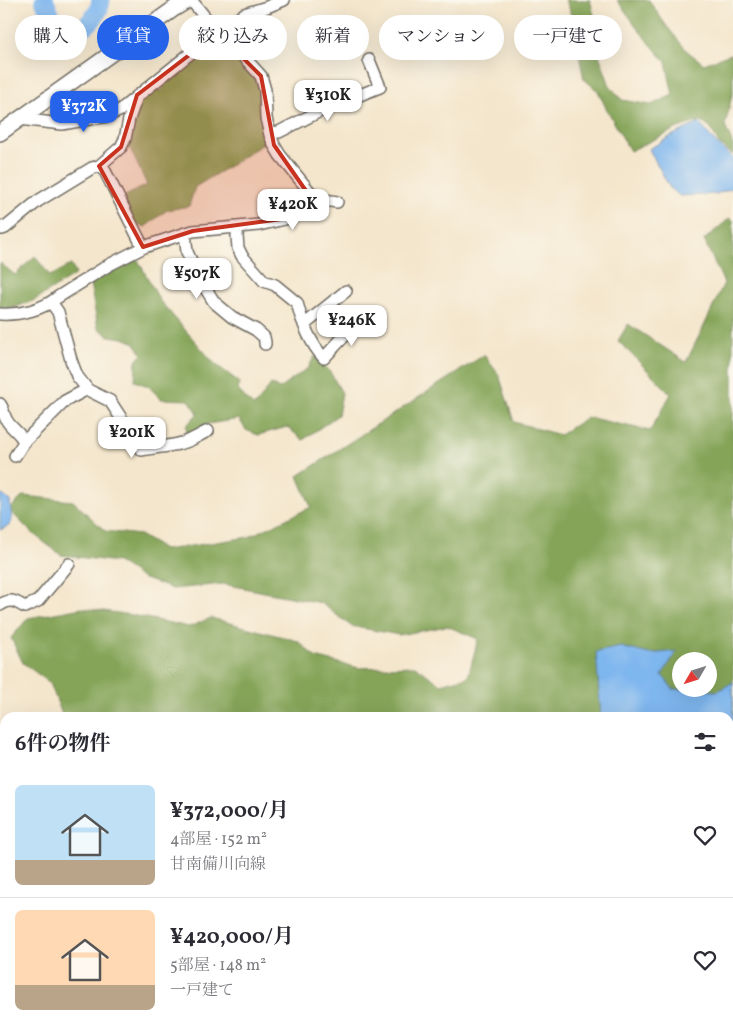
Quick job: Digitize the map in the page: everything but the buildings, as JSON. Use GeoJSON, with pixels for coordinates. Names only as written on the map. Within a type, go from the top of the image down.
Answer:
{"type":"FeatureCollection","features":[{"type":"Feature","properties":{"kind":"main road"},"geometry":{"type":"LineString","coordinates":[[0,133],[159,19],[190,0]]}},
{"type":"Feature","properties":{"kind":"street"},"geometry":{"type":"LineString","coordinates":[[190,0],[203,15]]}},
{"type":"Feature","properties":{"kind":"street"},"geometry":{"type":"LineString","coordinates":[[243,15],[284,0]]}},
{"type":"Feature","properties":{"kind":"street"},"geometry":{"type":"LineString","coordinates":[[19,119],[62,124],[108,116],[119,110],[181,60]]}},
{"type":"Feature","properties":{"kind":"street"},"geometry":{"type":"LineString","coordinates":[[0,314],[23,313],[51,302],[109,265],[143,247],[193,231],[260,225],[289,218],[308,205],[311,198],[310,192],[274,145],[266,118],[265,90],[261,76],[247,60]]}},
{"type":"Feature","properties":{"kind":"street"},"geometry":{"type":"LineString","coordinates":[[270,133],[279,132],[322,110],[380,87],[369,60]]}},
{"type":"Feature","properties":{"kind":"street"},"geometry":{"type":"LineString","coordinates":[[0,226],[2,229],[5,228],[38,201],[92,168],[99,166],[121,147],[125,140],[129,119],[137,95]]}},
{"type":"Feature","properties":{"kind":"street"},"geometry":{"type":"LineString","coordinates":[[99,166],[105,171],[143,247]]}},
{"type":"Feature","properties":{"kind":"street"},"geometry":{"type":"LineString","coordinates":[[310,195],[318,199],[337,202]]}},
{"type":"Feature","properties":{"kind":"street"},"geometry":{"type":"LineString","coordinates":[[238,227],[236,236],[238,248],[242,256],[264,281],[275,285],[297,302],[304,325],[319,353],[324,358],[360,319]]}},
{"type":"Feature","properties":{"kind":"street"},"geometry":{"type":"LineString","coordinates":[[185,233],[187,252],[198,276],[214,302],[232,317],[256,330],[264,337],[265,344]]}},
{"type":"Feature","properties":{"kind":"street"},"geometry":{"type":"LineString","coordinates":[[304,325],[346,291]]}},
{"type":"Feature","properties":{"kind":"street"},"geometry":{"type":"LineString","coordinates":[[51,302],[58,312],[77,376],[87,389],[110,401],[142,450],[182,443],[208,431]]}},
{"type":"Feature","properties":{"kind":"street"},"geometry":{"type":"LineString","coordinates":[[14,456],[24,442],[64,401],[87,389]]}},
{"type":"Feature","properties":{"kind":"street"},"geometry":{"type":"LineString","coordinates":[[0,404],[4,410],[6,420],[20,434],[24,442]]}},
{"type":"Feature","properties":{"kind":"street"},"geometry":{"type":"LineString","coordinates":[[2,601],[13,601],[26,607],[38,601],[69,564]]}},
{"type":"Feature","properties":{"kind":"highlighted area"},"geometry":{"type":"Polygon","coordinates":[[[218,33],[261,76],[274,145],[311,198],[289,218],[193,231],[143,247],[99,166],[121,147],[137,95],[218,33]]]}},
{"type":"Feature","properties":{"kind":"green space"},"geometry":{"type":"Polygon","coordinates":[[[565,0],[590,0],[594,15],[571,15],[565,0]]]}},
{"type":"Feature","properties":{"kind":"green space"},"geometry":{"type":"Polygon","coordinates":[[[617,0],[649,0],[665,24],[687,51],[704,64],[733,53],[733,94],[725,126],[733,145],[733,155],[719,144],[710,127],[699,121],[678,128],[630,151],[598,91],[584,79],[580,60],[601,60],[610,86],[622,100],[651,105],[673,95],[666,62],[617,0]]]}},
{"type":"Feature","properties":{"kind":"green space"},"geometry":{"type":"Polygon","coordinates":[[[187,60],[241,60],[250,68],[259,84],[264,143],[195,187],[189,206],[167,210],[145,227],[134,222],[123,197],[147,185],[127,142],[140,95],[151,88],[162,91],[168,75],[187,60]]]}},
{"type":"Feature","properties":{"kind":"green space"},"geometry":{"type":"Polygon","coordinates":[[[730,218],[733,220],[733,712],[61,712],[50,683],[23,663],[11,638],[28,618],[82,608],[132,615],[189,627],[211,618],[298,641],[315,657],[359,668],[415,666],[440,684],[468,677],[478,639],[447,626],[399,635],[351,626],[321,603],[223,584],[173,589],[142,578],[118,562],[61,555],[32,533],[9,510],[23,496],[73,501],[105,531],[140,535],[165,550],[249,537],[311,507],[298,476],[484,355],[499,375],[514,422],[560,435],[587,417],[650,431],[671,394],[618,341],[628,324],[686,362],[724,283],[704,240],[730,218]]]}},
{"type":"Feature","properties":{"kind":"green space"},"geometry":{"type":"Polygon","coordinates":[[[35,256],[50,276],[71,265],[76,274],[35,300],[13,308],[0,307],[0,263],[15,275],[35,256]]]}},
{"type":"Feature","properties":{"kind":"green space"},"geometry":{"type":"Polygon","coordinates":[[[138,260],[160,301],[214,363],[239,382],[238,390],[253,406],[271,384],[279,389],[308,368],[315,356],[329,370],[342,393],[338,415],[303,440],[287,427],[258,435],[246,430],[239,419],[208,424],[188,437],[186,426],[198,413],[189,400],[161,399],[148,386],[135,381],[136,361],[142,354],[135,343],[123,338],[109,336],[98,328],[90,283],[124,264],[138,260]]]}},
{"type":"Feature","properties":{"kind":"water"},"geometry":{"type":"Polygon","coordinates":[[[699,123],[716,143],[733,158],[733,188],[716,194],[680,196],[670,188],[649,149],[699,123]]]}},
{"type":"Feature","properties":{"kind":"water"},"geometry":{"type":"Polygon","coordinates":[[[0,493],[10,501],[12,520],[10,525],[0,530],[0,493]]]}},
{"type":"Feature","properties":{"kind":"water"},"geometry":{"type":"Polygon","coordinates":[[[621,647],[649,654],[677,651],[672,652],[672,659],[662,675],[672,688],[672,698],[718,698],[718,691],[733,682],[733,712],[601,712],[596,652],[621,647]]]}},
{"type":"Feature","properties":{"kind":"waterway"},"geometry":{"type":"LineString","coordinates":[[44,0],[56,25],[63,30],[70,31],[78,30],[91,21],[96,15],[101,0]]}}]}
